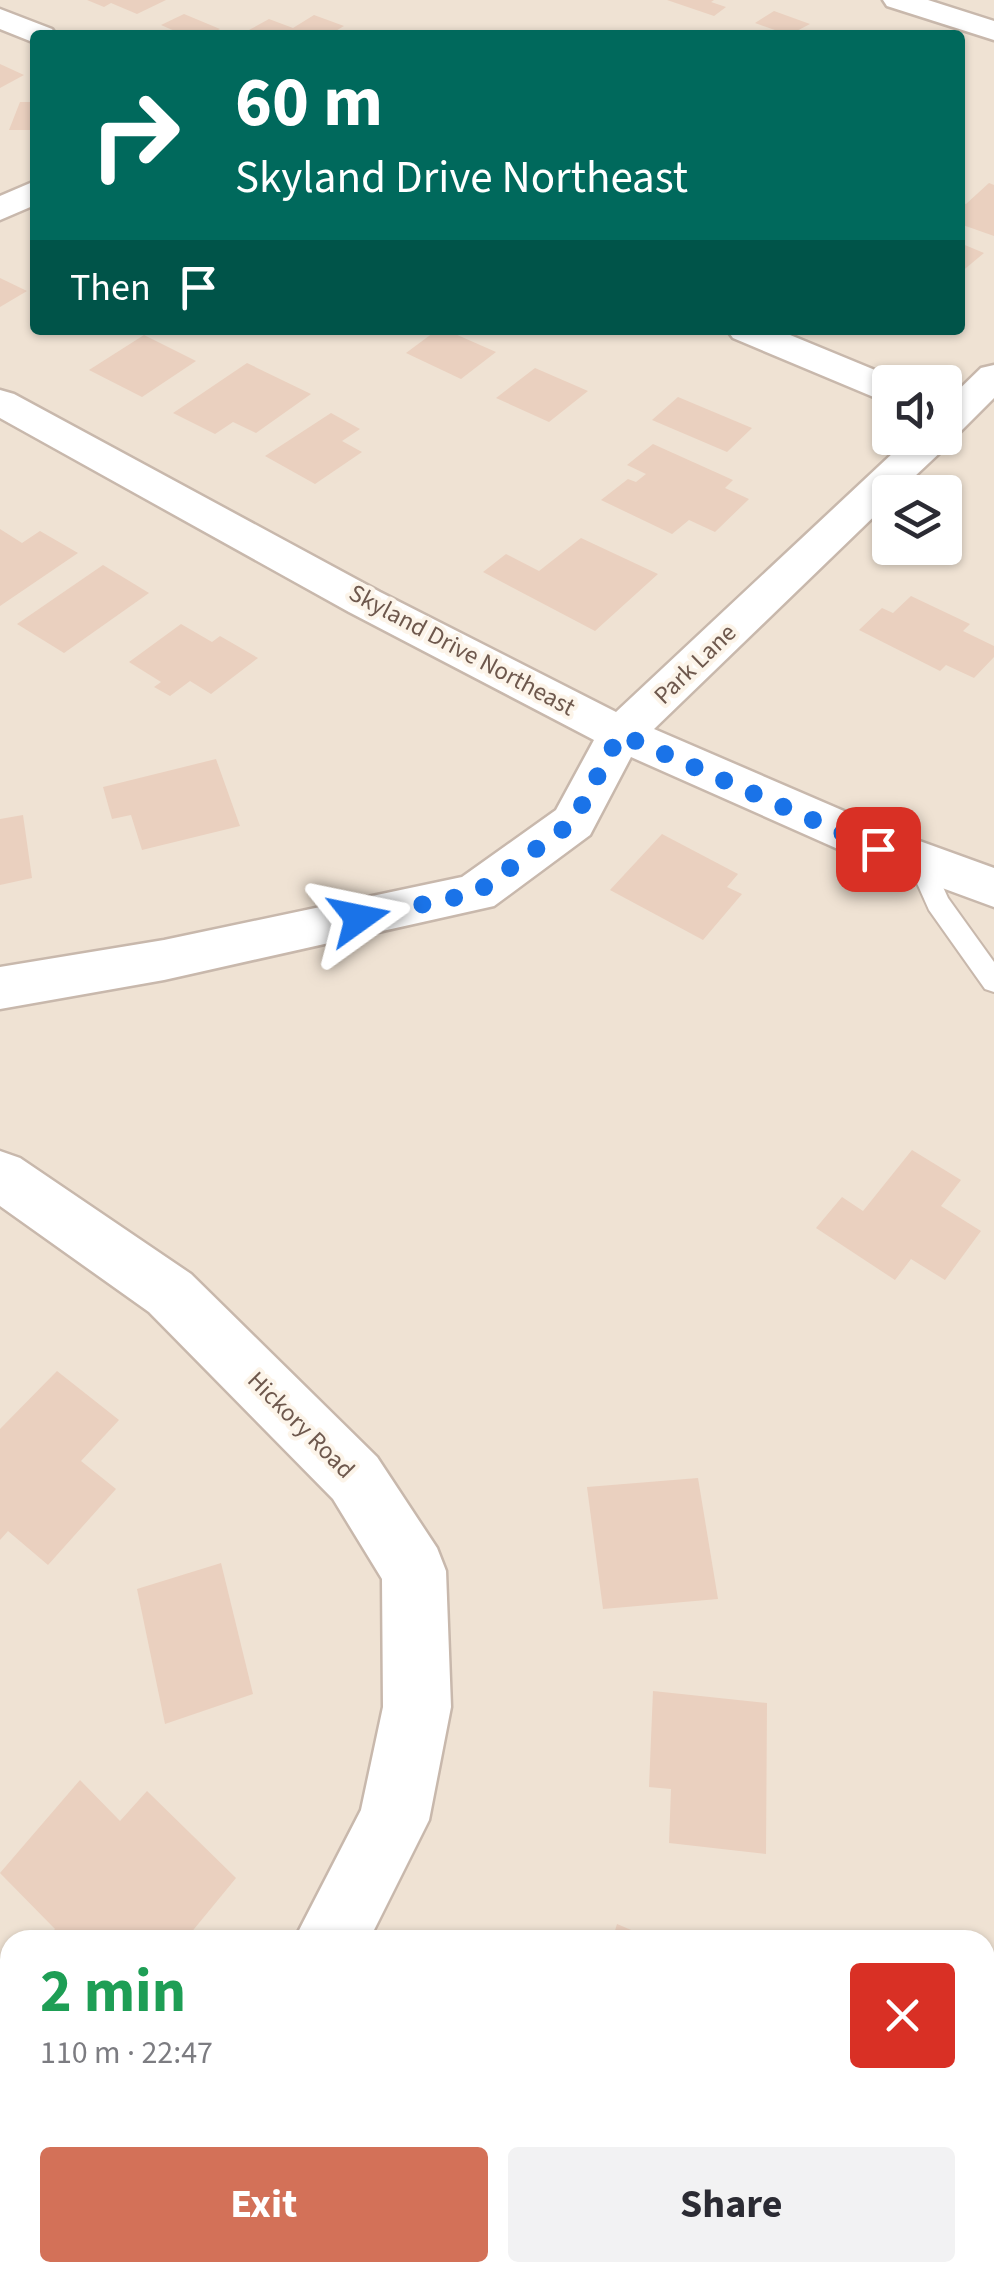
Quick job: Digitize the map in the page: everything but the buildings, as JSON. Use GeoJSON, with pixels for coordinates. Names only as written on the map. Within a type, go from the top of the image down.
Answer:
{"type":"FeatureCollection","features":[{"type":"Feature","properties":{"kind":"street"},"geometry":{"type":"LineString","coordinates":[[898,0],[994,31]]}},
{"type":"Feature","properties":{"kind":"street"},"geometry":{"type":"LineString","coordinates":[[0,18],[30,30]]}},
{"type":"Feature","properties":{"kind":"street"},"geometry":{"type":"LineString","coordinates":[[0,210],[30,194]]}},
{"type":"Feature","properties":{"kind":"street"},"geometry":{"type":"LineString","coordinates":[[758,335],[872,382]]}},
{"type":"Feature","properties":{"kind":"street","name":"Park Lane"},"geometry":{"type":"LineString","coordinates":[[962,406],[994,376]]}},
{"type":"Feature","properties":{"kind":"street","name":"Skyland Drive Northeast"},"geometry":{"type":"LineString","coordinates":[[0,402],[620,734],[861,842],[994,888]]}},
{"type":"Feature","properties":{"kind":"street","name":"Park Lane"},"geometry":{"type":"LineString","coordinates":[[0,988],[164,960],[476,893],[573,822],[620,734],[911,455]]}},
{"type":"Feature","properties":{"kind":"street","name":"Hickory Road"},"geometry":{"type":"LineString","coordinates":[[0,1174],[170,1293],[355,1478],[414,1571],[418,1708],[394,1820],[335,1930]]}},
{"type":"Feature","properties":{"kind":"lane"},"geometry":{"type":"LineString","coordinates":[[920,863],[938,903],[994,982]]}},
{"type":"Feature","properties":{"kind":"shaded area"},"geometry":{"type":"Polygon","coordinates":[[[0,0],[994,0],[994,1930],[0,1930],[0,0]]]}},
{"type":"Feature","properties":{"kind":"route"},"geometry":{"type":"LineString","coordinates":[[359,918],[476,893],[573,822],[620,734],[878,849]]}}]}
